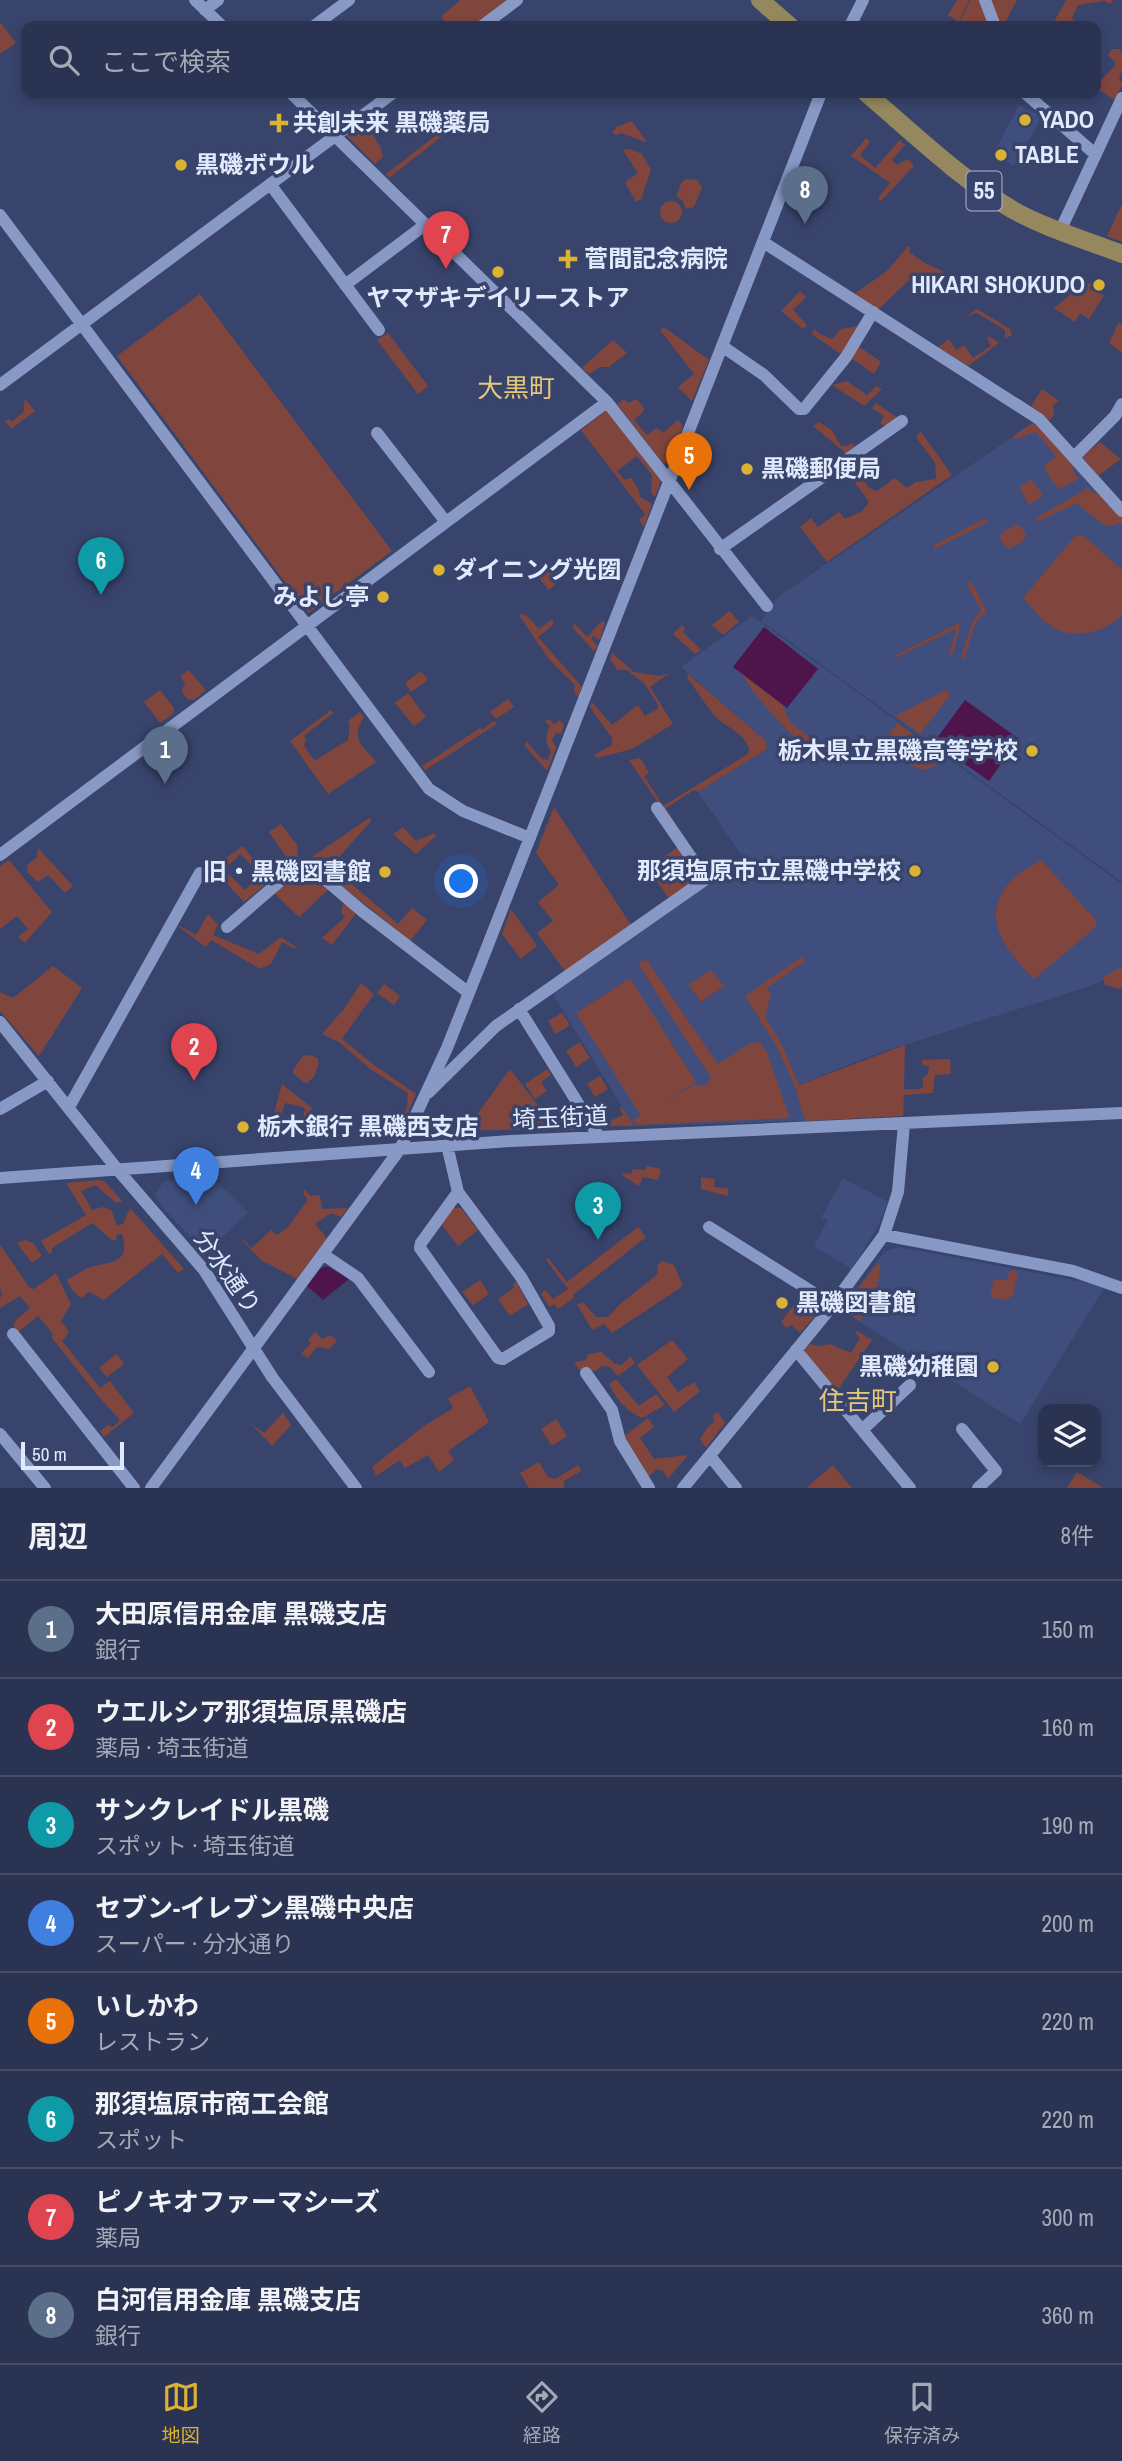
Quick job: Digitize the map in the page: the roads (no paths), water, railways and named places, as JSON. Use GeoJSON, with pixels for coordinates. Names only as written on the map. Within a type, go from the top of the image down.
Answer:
{"type":"FeatureCollection","features":[{"type":"Feature","properties":{"kind":"main road"},"geometry":{"type":"LineString","coordinates":[[760,0],[784,21]]}},
{"type":"Feature","properties":{"kind":"main road","name":"55"},"geometry":{"type":"LineString","coordinates":[[872,98],[975,185],[1015,211],[1122,254]]}},
{"type":"Feature","properties":{"kind":"street"},"geometry":{"type":"LineString","coordinates":[[195,0],[217,21]]}},
{"type":"Feature","properties":{"kind":"street"},"geometry":{"type":"LineString","coordinates":[[205,10],[218,0]]}},
{"type":"Feature","properties":{"kind":"street"},"geometry":{"type":"LineString","coordinates":[[321,21],[349,0]]}},
{"type":"Feature","properties":{"kind":"street"},"geometry":{"type":"LineString","coordinates":[[489,21],[517,0]]}},
{"type":"Feature","properties":{"kind":"street"},"geometry":{"type":"LineString","coordinates":[[852,21],[863,0]]}},
{"type":"Feature","properties":{"kind":"street"},"geometry":{"type":"LineString","coordinates":[[985,0],[993,21]]}},
{"type":"Feature","properties":{"kind":"street"},"geometry":{"type":"LineString","coordinates":[[296,98],[607,402],[766,606]]}},
{"type":"Feature","properties":{"kind":"street"},"geometry":{"type":"LineString","coordinates":[[0,385],[386,98]]}},
{"type":"Feature","properties":{"kind":"street"},"geometry":{"type":"LineString","coordinates":[[151,1488],[400,1149],[469,993],[819,98]]}},
{"type":"Feature","properties":{"kind":"street"},"geometry":{"type":"LineString","coordinates":[[1031,98],[1095,154]]}},
{"type":"Feature","properties":{"kind":"street"},"geometry":{"type":"LineString","coordinates":[[1060,231],[1122,98]]}},
{"type":"Feature","properties":{"kind":"street"},"geometry":{"type":"LineString","coordinates":[[270,184],[379,330]]}},
{"type":"Feature","properties":{"kind":"street"},"geometry":{"type":"LineString","coordinates":[[0,215],[429,789],[463,811],[530,838]]}},
{"type":"Feature","properties":{"kind":"street"},"geometry":{"type":"LineString","coordinates":[[345,285],[426,224]]}},
{"type":"Feature","properties":{"kind":"street"},"geometry":{"type":"LineString","coordinates":[[763,242],[1039,419],[1122,511]]}},
{"type":"Feature","properties":{"kind":"street"},"geometry":{"type":"LineString","coordinates":[[722,346],[764,375],[799,409],[804,409],[846,357],[873,312]]}},
{"type":"Feature","properties":{"kind":"street"},"geometry":{"type":"LineString","coordinates":[[0,855],[607,402]]}},
{"type":"Feature","properties":{"kind":"street"},"geometry":{"type":"LineString","coordinates":[[1074,457],[1118,419],[1122,404]]}},
{"type":"Feature","properties":{"kind":"street"},"geometry":{"type":"LineString","coordinates":[[720,549],[902,421]]}},
{"type":"Feature","properties":{"kind":"street"},"geometry":{"type":"LineString","coordinates":[[377,433],[446,522]]}},
{"type":"Feature","properties":{"kind":"street"},"geometry":{"type":"LineString","coordinates":[[426,1094],[444,1080],[484,1036],[519,1009],[706,879],[657,808]]}},
{"type":"Feature","properties":{"kind":"street"},"geometry":{"type":"LineString","coordinates":[[227,928],[300,864],[307,864],[362,911],[469,993]]}},
{"type":"Feature","properties":{"kind":"street"},"geometry":{"type":"LineString","coordinates":[[69,1107],[200,873]]}},
{"type":"Feature","properties":{"kind":"street"},"geometry":{"type":"LineString","coordinates":[[519,1009],[599,1137]]}},
{"type":"Feature","properties":{"kind":"street","name":"分水通り"},"geometry":{"type":"LineString","coordinates":[[0,1022],[117,1169],[204,1270],[252,1347],[356,1488]]}},
{"type":"Feature","properties":{"kind":"street"},"geometry":{"type":"LineString","coordinates":[[0,1109],[48,1081]]}},
{"type":"Feature","properties":{"kind":"street","name":"埼玉街道"},"geometry":{"type":"LineString","coordinates":[[0,1178],[447,1145],[1122,1113]]}},
{"type":"Feature","properties":{"kind":"street"},"geometry":{"type":"LineString","coordinates":[[683,1488],[833,1305],[884,1235],[898,1192],[904,1124]]}},
{"type":"Feature","properties":{"kind":"street"},"geometry":{"type":"LineString","coordinates":[[447,1145],[458,1192],[521,1277],[549,1326],[549,1331],[503,1359],[498,1358],[421,1248],[421,1243],[458,1192]]}},
{"type":"Feature","properties":{"kind":"street"},"geometry":{"type":"LineString","coordinates":[[709,1227],[833,1305]]}},
{"type":"Feature","properties":{"kind":"street"},"geometry":{"type":"LineString","coordinates":[[884,1235],[1073,1271],[1122,1288]]}},
{"type":"Feature","properties":{"kind":"street"},"geometry":{"type":"LineString","coordinates":[[324,1255],[358,1278],[429,1372]]}},
{"type":"Feature","properties":{"kind":"street"},"geometry":{"type":"LineString","coordinates":[[13,1334],[134,1488]]}},
{"type":"Feature","properties":{"kind":"street"},"geometry":{"type":"LineString","coordinates":[[796,1350],[910,1488]]}},
{"type":"Feature","properties":{"kind":"street"},"geometry":{"type":"LineString","coordinates":[[586,1373],[612,1410],[620,1441],[649,1488]]}},
{"type":"Feature","properties":{"kind":"street"},"geometry":{"type":"LineString","coordinates":[[862,1430],[909,1385]]}},
{"type":"Feature","properties":{"kind":"street"},"geometry":{"type":"LineString","coordinates":[[962,1429],[996,1471],[978,1488]]}},
{"type":"Feature","properties":{"kind":"street"},"geometry":{"type":"LineString","coordinates":[[0,1434],[45,1488]]}},
{"type":"Feature","properties":{"kind":"street"},"geometry":{"type":"LineString","coordinates":[[710,1456],[736,1488]]}},
{"type":"Feature","properties":{"kind":"place","name":"YADO"},"geometry":{"type":"Point","coordinates":[1025,120]}},
{"type":"Feature","properties":{"kind":"place","name":"共創未来 黒磯薬局"},"geometry":{"type":"Point","coordinates":[279,123]}},
{"type":"Feature","properties":{"kind":"place","name":"TABLE"},"geometry":{"type":"Point","coordinates":[1001,155]}},
{"type":"Feature","properties":{"kind":"place","name":"黒磯ボウル"},"geometry":{"type":"Point","coordinates":[181,165]}},
{"type":"Feature","properties":{"kind":"place","name":"白河信用金庫 黒磯支店"},"geometry":{"type":"Point","coordinates":[805,224]}},
{"type":"Feature","properties":{"kind":"place","name":"菅間記念病院"},"geometry":{"type":"Point","coordinates":[568,259]}},
{"type":"Feature","properties":{"kind":"place","name":"ピノキオファーマシーズ"},"geometry":{"type":"Point","coordinates":[446,269]}},
{"type":"Feature","properties":{"kind":"place","name":"ヤマザキデイリーストア"},"geometry":{"type":"Point","coordinates":[498,272]}},
{"type":"Feature","properties":{"kind":"place","name":"HIKARI SHOKUDO"},"geometry":{"type":"Point","coordinates":[1099,285]}},
{"type":"Feature","properties":{"kind":"place","name":"黒磯郵便局"},"geometry":{"type":"Point","coordinates":[747,469]}},
{"type":"Feature","properties":{"kind":"place","name":"いしかわ"},"geometry":{"type":"Point","coordinates":[689,490]}},
{"type":"Feature","properties":{"kind":"place","name":"ダイニング光圀"},"geometry":{"type":"Point","coordinates":[439,570]}},
{"type":"Feature","properties":{"kind":"place","name":"那須塩原市商工会館"},"geometry":{"type":"Point","coordinates":[101,595]}},
{"type":"Feature","properties":{"kind":"place","name":"みよし亭"},"geometry":{"type":"Point","coordinates":[383,597]}},
{"type":"Feature","properties":{"kind":"place","name":"栃木県立黒磯高等学校"},"geometry":{"type":"Point","coordinates":[1032,751]}},
{"type":"Feature","properties":{"kind":"place","name":"大田原信用金庫 黒磯支店"},"geometry":{"type":"Point","coordinates":[165,784]}},
{"type":"Feature","properties":{"kind":"place","name":"那須塩原市立黒磯中学校"},"geometry":{"type":"Point","coordinates":[915,871]}},
{"type":"Feature","properties":{"kind":"place","name":"旧・黒磯図書館"},"geometry":{"type":"Point","coordinates":[385,872]}},
{"type":"Feature","properties":{"kind":"place","name":"ウエルシア那須塩原黒磯店"},"geometry":{"type":"Point","coordinates":[194,1081]}},
{"type":"Feature","properties":{"kind":"place","name":"栃木銀行 黒磯西支店"},"geometry":{"type":"Point","coordinates":[243,1127]}},
{"type":"Feature","properties":{"kind":"place","name":"セブン-イレブン黒磯中央店"},"geometry":{"type":"Point","coordinates":[196,1205]}},
{"type":"Feature","properties":{"kind":"place","name":"サンクレイドル黒磯"},"geometry":{"type":"Point","coordinates":[598,1240]}},
{"type":"Feature","properties":{"kind":"place","name":"黒磯図書館"},"geometry":{"type":"Point","coordinates":[782,1303]}},
{"type":"Feature","properties":{"kind":"place","name":"黒磯幼稚園"},"geometry":{"type":"Point","coordinates":[993,1367]}},
{"type":"Feature","properties":{"kind":"district","name":"大黒町"},"geometry":{"type":"Point","coordinates":[516,388]}},
{"type":"Feature","properties":{"kind":"district","name":"住吉町"},"geometry":{"type":"Point","coordinates":[858,1401]}}]}
